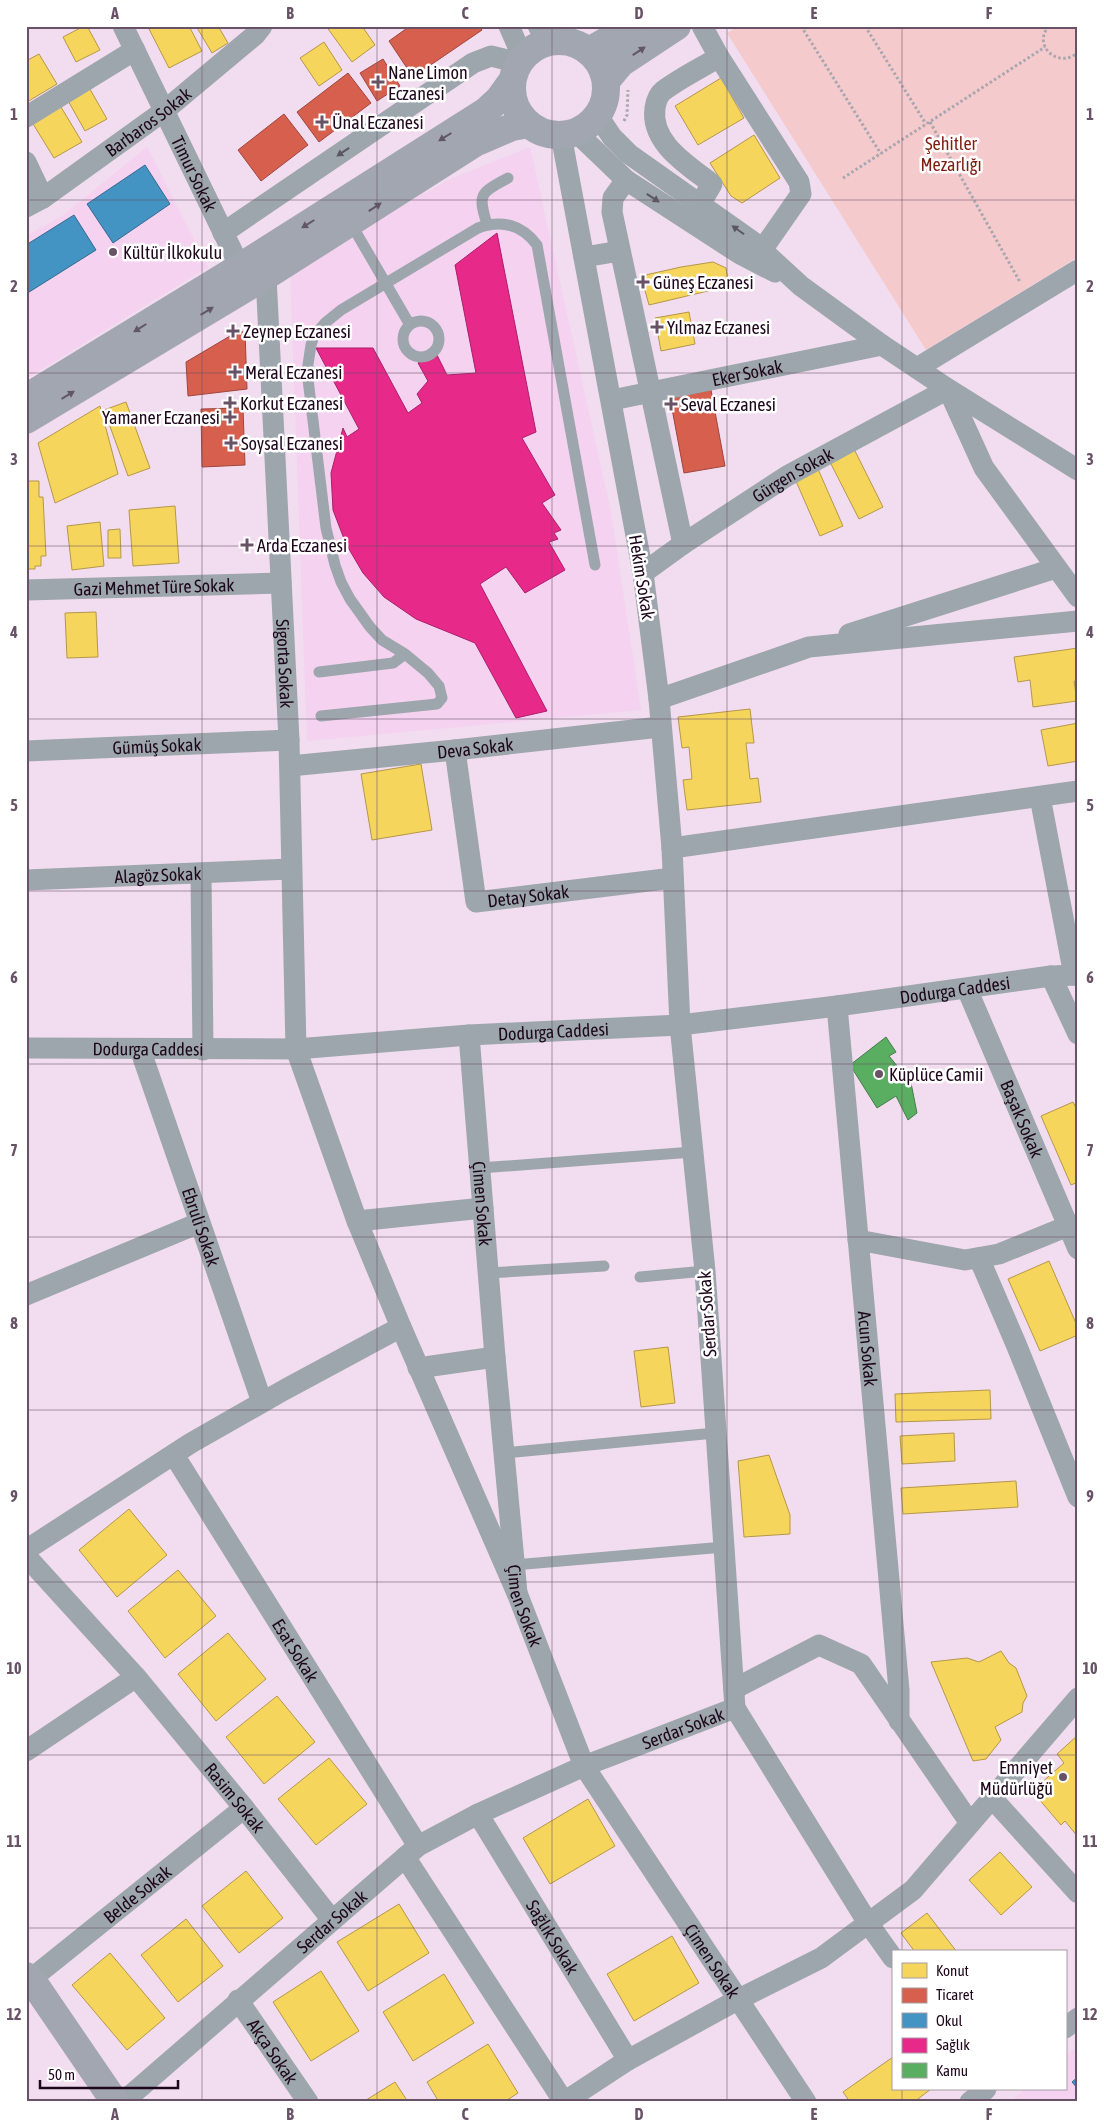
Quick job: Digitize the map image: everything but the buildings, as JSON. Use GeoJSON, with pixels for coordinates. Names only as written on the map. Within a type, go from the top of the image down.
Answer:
{"type":"FeatureCollection","features":[{"type":"Feature","properties":{"kind":"main road"},"geometry":{"type":"LineString","coordinates":[[589,51],[633,26]]}},
{"type":"Feature","properties":{"kind":"main road"},"geometry":{"type":"LineString","coordinates":[[606,81],[621,63],[677,26]]}},
{"type":"Feature","properties":{"kind":"main road"},"geometry":{"type":"LineString","coordinates":[[26,398],[486,111],[499,99],[518,67],[544,34],[577,44],[589,51],[603,69],[606,93],[598,116],[585,128],[569,134],[544,132],[529,124],[521,116],[515,105],[512,93],[518,67]]}},
{"type":"Feature","properties":{"kind":"main road"},"geometry":{"type":"LineString","coordinates":[[26,420],[266,276],[475,143],[512,127],[529,124]]}},
{"type":"Feature","properties":{"kind":"main road"},"geometry":{"type":"LineString","coordinates":[[31,1987],[115,2102]]}},
{"type":"Feature","properties":{"kind":"street","name":"Timur Sokak"},"geometry":{"type":"LineString","coordinates":[[123,26],[240,266]]}},
{"type":"Feature","properties":{"kind":"street","name":"Barbaros Sokak"},"geometry":{"type":"LineString","coordinates":[[34,202],[164,111],[255,35],[262,26]]}},
{"type":"Feature","properties":{"kind":"street"},"geometry":{"type":"LineString","coordinates":[[509,26],[518,67]]}},
{"type":"Feature","properties":{"kind":"street"},"geometry":{"type":"LineString","coordinates":[[702,26],[719,57],[799,182],[800,194],[762,250]]}},
{"type":"Feature","properties":{"kind":"street"},"geometry":{"type":"LineString","coordinates":[[26,117],[135,50]]}},
{"type":"Feature","properties":{"kind":"street"},"geometry":{"type":"LineString","coordinates":[[223,233],[473,63],[491,56],[518,67]]}},
{"type":"Feature","properties":{"kind":"street"},"geometry":{"type":"LineString","coordinates":[[700,204],[712,184],[669,149],[657,131],[654,117],[656,103],[661,92],[719,57]]}},
{"type":"Feature","properties":{"kind":"street"},"geometry":{"type":"LineString","coordinates":[[598,116],[612,137],[629,154],[762,250],[801,286],[882,345],[948,389],[1078,470]]}},
{"type":"Feature","properties":{"kind":"street"},"geometry":{"type":"LineString","coordinates":[[569,134],[626,180],[740,254],[801,286]]}},
{"type":"Feature","properties":{"kind":"street","name":"Hekim Sokak"},"geometry":{"type":"LineString","coordinates":[[569,134],[584,257],[643,574],[659,699],[672,848],[680,1025]]}},
{"type":"Feature","properties":{"kind":"street"},"geometry":{"type":"LineString","coordinates":[[26,162],[34,202]]}},
{"type":"Feature","properties":{"kind":"street"},"geometry":{"type":"LineString","coordinates":[[626,180],[613,198],[612,212],[683,544]]}},
{"type":"Feature","properties":{"kind":"street"},"geometry":{"type":"LineString","coordinates":[[584,257],[620,250]]}},
{"type":"Feature","properties":{"kind":"street"},"geometry":{"type":"LineString","coordinates":[[917,368],[1078,270]]}},
{"type":"Feature","properties":{"kind":"street","name":"Sigorta Sokak"},"geometry":{"type":"LineString","coordinates":[[266,276],[289,740],[296,1049],[358,1220],[401,1327],[517,1593]]}},
{"type":"Feature","properties":{"kind":"street","name":"Eker Sokak"},"geometry":{"type":"LineString","coordinates":[[612,400],[882,345]]}},
{"type":"Feature","properties":{"kind":"street"},"geometry":{"type":"LineString","coordinates":[[948,389],[984,468],[1078,597]]}},
{"type":"Feature","properties":{"kind":"street","name":"Gürgen Sokak"},"geometry":{"type":"LineString","coordinates":[[643,574],[683,544],[787,476],[948,389]]}},
{"type":"Feature","properties":{"kind":"street"},"geometry":{"type":"LineString","coordinates":[[659,699],[809,647],[1056,568]]}},
{"type":"Feature","properties":{"kind":"street","name":"Gazi Mehmet Türe Sokak"},"geometry":{"type":"LineString","coordinates":[[26,590],[281,583]]}},
{"type":"Feature","properties":{"kind":"street"},"geometry":{"type":"LineString","coordinates":[[809,647],[1078,621]]}},
{"type":"Feature","properties":{"kind":"street","name":"Deva Sokak"},"geometry":{"type":"LineString","coordinates":[[290,766],[455,750],[660,726]]}},
{"type":"Feature","properties":{"kind":"street","name":"Gümüş Sokak"},"geometry":{"type":"LineString","coordinates":[[26,751],[289,740]]}},
{"type":"Feature","properties":{"kind":"street","name":"Detay Sokak"},"geometry":{"type":"LineString","coordinates":[[455,750],[476,902],[673,878]]}},
{"type":"Feature","properties":{"kind":"street"},"geometry":{"type":"LineString","coordinates":[[672,848],[1078,791]]}},
{"type":"Feature","properties":{"kind":"street"},"geometry":{"type":"LineString","coordinates":[[1040,797],[1076,975]]}},
{"type":"Feature","properties":{"kind":"street","name":"Alagöz Sokak"},"geometry":{"type":"LineString","coordinates":[[26,880],[291,870]]}},
{"type":"Feature","properties":{"kind":"street"},"geometry":{"type":"LineString","coordinates":[[200,874],[203,1050]]}},
{"type":"Feature","properties":{"kind":"street","name":"Dodurga Caddesi"},"geometry":{"type":"LineString","coordinates":[[26,1048],[296,1049],[469,1035],[680,1025],[967,989],[1052,976],[1076,975]]}},
{"type":"Feature","properties":{"kind":"street"},"geometry":{"type":"LineString","coordinates":[[1052,976],[1078,1034]]}},
{"type":"Feature","properties":{"kind":"street","name":"Başak Sokak"},"geometry":{"type":"LineString","coordinates":[[967,989],[1078,1249]]}},
{"type":"Feature","properties":{"kind":"street","name":"Acun Sokak"},"geometry":{"type":"LineString","coordinates":[[837,1006],[899,1690],[898,1721]]}},
{"type":"Feature","properties":{"kind":"street","name":"Serdar Sokak"},"geometry":{"type":"LineString","coordinates":[[123,2102],[238,2000],[411,1852],[478,1814],[735,1698],[704,1271],[680,1025]]}},
{"type":"Feature","properties":{"kind":"street","name":"Çimen Sokak"},"geometry":{"type":"LineString","coordinates":[[469,1035],[495,1357],[517,1593],[584,1766],[806,2102]]}},
{"type":"Feature","properties":{"kind":"street","name":"Ebruli Sokak"},"geometry":{"type":"LineString","coordinates":[[140,1049],[262,1402]]}},
{"type":"Feature","properties":{"kind":"street"},"geometry":{"type":"LineString","coordinates":[[358,1220],[483,1208]]}},
{"type":"Feature","properties":{"kind":"street"},"geometry":{"type":"LineString","coordinates":[[26,1295],[199,1223]]}},
{"type":"Feature","properties":{"kind":"street"},"geometry":{"type":"LineString","coordinates":[[858,1240],[966,1260],[999,1254],[1068,1226]]}},
{"type":"Feature","properties":{"kind":"street"},"geometry":{"type":"LineString","coordinates":[[979,1258],[1078,1497]]}},
{"type":"Feature","properties":{"kind":"street"},"geometry":{"type":"LineString","coordinates":[[26,1550],[174,1455],[262,1402],[401,1327]]}},
{"type":"Feature","properties":{"kind":"street"},"geometry":{"type":"LineString","coordinates":[[418,1368],[495,1357]]}},
{"type":"Feature","properties":{"kind":"street","name":"Esat Sokak"},"geometry":{"type":"LineString","coordinates":[[174,1455],[411,1852],[564,2102]]}},
{"type":"Feature","properties":{"kind":"street","name":"Rasim Sokak"},"geometry":{"type":"LineString","coordinates":[[26,1556],[136,1677],[244,1808],[332,1920]]}},
{"type":"Feature","properties":{"kind":"street"},"geometry":{"type":"LineString","coordinates":[[892,1957],[868,1923],[735,1698],[819,1645],[860,1664],[970,1823]]}},
{"type":"Feature","properties":{"kind":"street"},"geometry":{"type":"LineString","coordinates":[[26,1751],[136,1677]]}},
{"type":"Feature","properties":{"kind":"street"},"geometry":{"type":"LineString","coordinates":[[564,2102],[628,2060],[739,1999],[821,1958],[913,1890],[1078,1698]]}},
{"type":"Feature","properties":{"kind":"street"},"geometry":{"type":"LineString","coordinates":[[991,1797],[1078,1893]]}},
{"type":"Feature","properties":{"kind":"street","name":"Belde Sokak"},"geometry":{"type":"LineString","coordinates":[[31,1987],[244,1808]]}},
{"type":"Feature","properties":{"kind":"street","name":"Sağlık Sokak"},"geometry":{"type":"LineString","coordinates":[[478,1814],[628,2060]]}},
{"type":"Feature","properties":{"kind":"street","name":"Akça Sokak"},"geometry":{"type":"LineString","coordinates":[[238,2000],[308,2102]]}},
{"type":"Feature","properties":{"kind":"street"},"geometry":{"type":"LineString","coordinates":[[1066,2027],[1078,2018]]}},
{"type":"Feature","properties":{"kind":"lane"},"geometry":{"type":"LineString","coordinates":[[487,224],[482,207],[484,194],[486,190],[508,178]]}},
{"type":"Feature","properties":{"kind":"lane"},"geometry":{"type":"LineString","coordinates":[[350,222],[410,325]]}},
{"type":"Feature","properties":{"kind":"lane"},"geometry":{"type":"LineString","coordinates":[[321,716],[437,704],[442,698],[439,686],[422,668],[405,654],[382,640],[370,627],[350,599],[335,565],[326,528],[307,371],[310,345],[320,329],[342,310],[487,224],[496,223],[516,226],[532,238],[537,245],[595,565]]}},
{"type":"Feature","properties":{"kind":"lane"},"geometry":{"type":"LineString","coordinates":[[319,672],[393,663],[405,654]]}},
{"type":"Feature","properties":{"kind":"lane"},"geometry":{"type":"LineString","coordinates":[[480,1168],[693,1152]]}},
{"type":"Feature","properties":{"kind":"lane"},"geometry":{"type":"LineString","coordinates":[[488,1273],[604,1266]]}},
{"type":"Feature","properties":{"kind":"lane"},"geometry":{"type":"LineString","coordinates":[[640,1276],[704,1271]]}},
{"type":"Feature","properties":{"kind":"lane"},"geometry":{"type":"LineString","coordinates":[[504,1453],[716,1433]]}},
{"type":"Feature","properties":{"kind":"lane"},"geometry":{"type":"LineString","coordinates":[[514,1565],[724,1547]]}},
{"type":"Feature","properties":{"kind":"path"},"geometry":{"type":"LineString","coordinates":[[801,26],[881,154]]}},
{"type":"Feature","properties":{"kind":"path"},"geometry":{"type":"LineString","coordinates":[[865,26],[928,123],[1030,299]]}},
{"type":"Feature","properties":{"kind":"path"},"geometry":{"type":"LineString","coordinates":[[1048,26],[1044,35],[1045,47],[1053,56],[1059,59],[1071,57],[1078,52]]}},
{"type":"Feature","properties":{"kind":"path"},"geometry":{"type":"LineString","coordinates":[[843,178],[1045,47]]}},
{"type":"Feature","properties":{"kind":"shaded area","name":"Kültür İlkokulu"},"geometry":{"type":"Polygon","coordinates":[[[147,147],[208,267],[26,379],[26,236],[62,216],[147,147]]]}},
{"type":"Feature","properties":{"kind":"shaded area"},"geometry":{"type":"Polygon","coordinates":[[[530,147],[611,512],[641,710],[307,741],[290,269],[450,179],[530,147]]]}},
{"type":"Feature","properties":{"kind":"shaded area"},"geometry":{"type":"Polygon","coordinates":[[[1078,2046],[1078,2102],[1010,2102],[1024,2090],[1066,2090],[1066,2055],[1078,2046]]]}},
{"type":"Feature","properties":{"kind":"green space","name":"Şehitler Mezarlığı"},"geometry":{"type":"Polygon","coordinates":[[[739,26],[1078,26],[1078,257],[926,350],[727,33],[739,26]]]}},
{"type":"Feature","properties":{"kind":"place","name":"Nane Limon Eczanesi"},"geometry":{"type":"Point","coordinates":[378,82]}},
{"type":"Feature","properties":{"kind":"place","name":"Ünal Eczanesi"},"geometry":{"type":"Point","coordinates":[322,122]}},
{"type":"Feature","properties":{"kind":"place","name":"Kültür İlkokulu"},"geometry":{"type":"Point","coordinates":[113,252]}},
{"type":"Feature","properties":{"kind":"place","name":"Güneş Eczanesi"},"geometry":{"type":"Point","coordinates":[643,282]}},
{"type":"Feature","properties":{"kind":"place","name":"Yılmaz Eczanesi"},"geometry":{"type":"Point","coordinates":[657,327]}},
{"type":"Feature","properties":{"kind":"place","name":"Zeynep Eczanesi"},"geometry":{"type":"Point","coordinates":[233,331]}},
{"type":"Feature","properties":{"kind":"place","name":"Meral Eczanesi"},"geometry":{"type":"Point","coordinates":[235,372]}},
{"type":"Feature","properties":{"kind":"place","name":"Korkut Eczanesi"},"geometry":{"type":"Point","coordinates":[230,403]}},
{"type":"Feature","properties":{"kind":"place","name":"Seval Eczanesi"},"geometry":{"type":"Point","coordinates":[671,404]}},
{"type":"Feature","properties":{"kind":"place","name":"Yamaner Eczanesi"},"geometry":{"type":"Point","coordinates":[230,417]}},
{"type":"Feature","properties":{"kind":"place","name":"Soysal Eczanesi"},"geometry":{"type":"Point","coordinates":[231,443]}},
{"type":"Feature","properties":{"kind":"place","name":"Arda Eczanesi"},"geometry":{"type":"Point","coordinates":[247,545]}},
{"type":"Feature","properties":{"kind":"place","name":"Küplüce Camii"},"geometry":{"type":"Point","coordinates":[879,1074]}},
{"type":"Feature","properties":{"kind":"place","name":"Emniyet Müdürlüğü"},"geometry":{"type":"Point","coordinates":[1063,1777]}}]}
